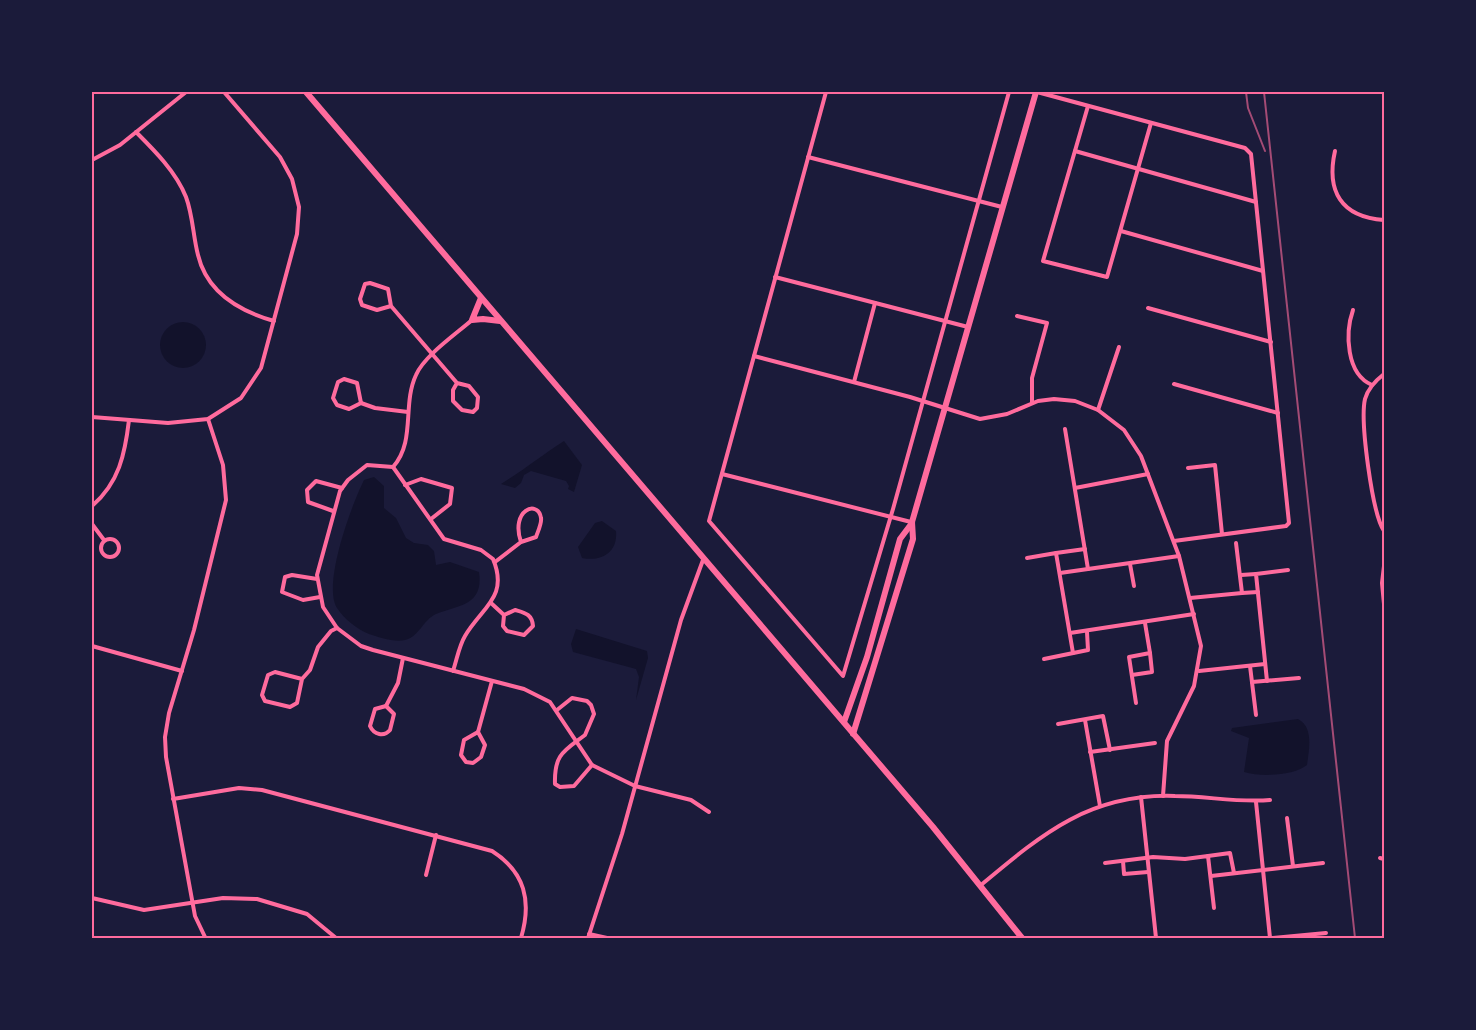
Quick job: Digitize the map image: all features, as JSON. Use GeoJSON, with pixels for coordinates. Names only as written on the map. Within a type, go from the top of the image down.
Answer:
{"type":"FeatureCollection","features":[{"type":"Feature","properties":{"kind":"main road"},"geometry":{"type":"LineString","coordinates":[[306,92],[981,885],[1022,939]]}},
{"type":"Feature","properties":{"kind":"main road"},"geometry":{"type":"LineString","coordinates":[[844,723],[867,657],[900,539],[912,522],[1036,92]]}},
{"type":"Feature","properties":{"kind":"main road"},"geometry":{"type":"LineString","coordinates":[[481,298],[472,320],[483,319],[503,323]]}},
{"type":"Feature","properties":{"kind":"main road"},"geometry":{"type":"LineString","coordinates":[[853,734],[913,539],[912,522]]}},
{"type":"Feature","properties":{"kind":"street"},"geometry":{"type":"LineString","coordinates":[[92,160],[114,148],[186,92]]}},
{"type":"Feature","properties":{"kind":"street"},"geometry":{"type":"LineString","coordinates":[[92,417],[188,423],[208,419],[235,403],[249,388],[261,368],[299,224],[297,195],[290,173],[280,157],[224,92]]}},
{"type":"Feature","properties":{"kind":"street"},"geometry":{"type":"LineString","coordinates":[[826,92],[709,521],[843,676],[1009,92]]}},
{"type":"Feature","properties":{"kind":"street"},"geometry":{"type":"LineString","coordinates":[[1036,92],[1248,150],[1256,202],[1289,523],[1278,527],[1174,541]]}},
{"type":"Feature","properties":{"kind":"street"},"geometry":{"type":"LineString","coordinates":[[1088,106],[1043,261],[1107,277],[1151,122]]}},
{"type":"Feature","properties":{"kind":"street"},"geometry":{"type":"LineString","coordinates":[[136,132],[157,153],[185,195],[197,254],[206,276],[232,304],[274,321]]}},
{"type":"Feature","properties":{"kind":"street"},"geometry":{"type":"LineString","coordinates":[[1335,150],[1331,177],[1342,202],[1366,218],[1384,220]]}},
{"type":"Feature","properties":{"kind":"street"},"geometry":{"type":"LineString","coordinates":[[1075,151],[1256,202]]}},
{"type":"Feature","properties":{"kind":"street"},"geometry":{"type":"LineString","coordinates":[[808,157],[1002,207]]}},
{"type":"Feature","properties":{"kind":"street"},"geometry":{"type":"LineString","coordinates":[[1121,231],[1263,271]]}},
{"type":"Feature","properties":{"kind":"street"},"geometry":{"type":"LineString","coordinates":[[775,277],[968,327]]}},
{"type":"Feature","properties":{"kind":"street"},"geometry":{"type":"LineString","coordinates":[[391,306],[377,310],[362,305],[360,299],[365,284],[370,283],[388,289],[391,306],[457,383],[469,386],[478,397],[477,408],[473,412],[462,410],[453,401],[453,390],[457,383]]}},
{"type":"Feature","properties":{"kind":"street"},"geometry":{"type":"LineString","coordinates":[[854,382],[875,303]]}},
{"type":"Feature","properties":{"kind":"street"},"geometry":{"type":"LineString","coordinates":[[1148,308],[1271,342]]}},
{"type":"Feature","properties":{"kind":"street"},"geometry":{"type":"LineString","coordinates":[[1353,310],[1348,328],[1352,362],[1358,375],[1372,386]]}},
{"type":"Feature","properties":{"kind":"street"},"geometry":{"type":"LineString","coordinates":[[1017,316],[1047,323],[1032,378],[1032,403]]}},
{"type":"Feature","properties":{"kind":"street"},"geometry":{"type":"LineString","coordinates":[[393,467],[406,439],[408,412],[415,376],[420,367],[472,320]]}},
{"type":"Feature","properties":{"kind":"street"},"geometry":{"type":"LineString","coordinates":[[1098,410],[1119,347]]}},
{"type":"Feature","properties":{"kind":"street"},"geometry":{"type":"LineString","coordinates":[[754,356],[987,419],[1007,414],[1032,403],[1054,399],[1076,401],[1112,418],[1129,436],[1148,474],[1179,556],[1194,614],[1201,654],[1194,686],[1167,741],[1163,796]]}},
{"type":"Feature","properties":{"kind":"street"},"geometry":{"type":"LineString","coordinates":[[1384,374],[1372,386],[1365,402],[1364,414],[1374,509],[1384,531]]}},
{"type":"Feature","properties":{"kind":"street"},"geometry":{"type":"LineString","coordinates":[[361,403],[357,383],[344,380],[338,382],[333,398],[337,405],[349,409],[361,403],[375,408],[408,412]]}},
{"type":"Feature","properties":{"kind":"street"},"geometry":{"type":"LineString","coordinates":[[1174,384],[1278,413]]}},
{"type":"Feature","properties":{"kind":"street"},"geometry":{"type":"LineString","coordinates":[[205,937],[195,916],[165,747],[169,713],[226,500],[223,465],[208,419]]}},
{"type":"Feature","properties":{"kind":"street"},"geometry":{"type":"LineString","coordinates":[[92,506],[102,497],[118,474],[126,449],[129,420]]}},
{"type":"Feature","properties":{"kind":"street"},"geometry":{"type":"LineString","coordinates":[[1065,429],[1088,569]]}},
{"type":"Feature","properties":{"kind":"street"},"geometry":{"type":"LineString","coordinates":[[393,467],[367,465],[352,475],[342,488],[333,511],[317,579],[320,597],[326,612],[337,628],[362,646],[524,689],[550,702],[592,765],[635,786],[691,800],[709,812]]}},
{"type":"Feature","properties":{"kind":"street"},"geometry":{"type":"LineString","coordinates":[[1188,468],[1215,465],[1222,534]]}},
{"type":"Feature","properties":{"kind":"street"},"geometry":{"type":"LineString","coordinates":[[393,467],[444,539],[481,550],[495,562],[499,581],[491,603],[465,636],[453,671]]}},
{"type":"Feature","properties":{"kind":"street"},"geometry":{"type":"LineString","coordinates":[[722,474],[912,522]]}},
{"type":"Feature","properties":{"kind":"street"},"geometry":{"type":"LineString","coordinates":[[1075,488],[1148,474]]}},
{"type":"Feature","properties":{"kind":"street"},"geometry":{"type":"LineString","coordinates":[[405,484],[422,479],[452,488],[450,504],[431,519]]}},
{"type":"Feature","properties":{"kind":"street"},"geometry":{"type":"LineString","coordinates":[[333,511],[308,502],[307,490],[316,481],[342,488]]}},
{"type":"Feature","properties":{"kind":"street"},"geometry":{"type":"LineString","coordinates":[[495,562],[521,542],[536,537],[542,519],[533,509],[521,514],[517,527],[521,542]]}},
{"type":"Feature","properties":{"kind":"street"},"geometry":{"type":"LineString","coordinates":[[92,524],[105,540]]}},
{"type":"Feature","properties":{"kind":"street"},"geometry":{"type":"LineString","coordinates":[[113,539],[118,543],[116,554],[111,556],[103,553],[101,548],[105,540],[113,539]]}},
{"type":"Feature","properties":{"kind":"street"},"geometry":{"type":"LineString","coordinates":[[1236,543],[1242,593]]}},
{"type":"Feature","properties":{"kind":"street"},"geometry":{"type":"LineString","coordinates":[[1027,558],[1085,549]]}},
{"type":"Feature","properties":{"kind":"street"},"geometry":{"type":"LineString","coordinates":[[1056,554],[1073,653]]}},
{"type":"Feature","properties":{"kind":"street"},"geometry":{"type":"LineString","coordinates":[[1060,573],[1179,556]]}},
{"type":"Feature","properties":{"kind":"street"},"geometry":{"type":"LineString","coordinates":[[607,939],[588,936],[635,786],[681,620],[703,560]]}},
{"type":"Feature","properties":{"kind":"street"},"geometry":{"type":"LineString","coordinates":[[1130,564],[1134,586]]}},
{"type":"Feature","properties":{"kind":"street"},"geometry":{"type":"LineString","coordinates":[[1384,566],[1384,604]]}},
{"type":"Feature","properties":{"kind":"street"},"geometry":{"type":"LineString","coordinates":[[1240,575],[1288,570]]}},
{"type":"Feature","properties":{"kind":"street"},"geometry":{"type":"LineString","coordinates":[[1256,573],[1267,681]]}},
{"type":"Feature","properties":{"kind":"street"},"geometry":{"type":"LineString","coordinates":[[317,579],[292,575],[285,577],[282,592],[303,600],[320,597]]}},
{"type":"Feature","properties":{"kind":"street"},"geometry":{"type":"LineString","coordinates":[[1190,598],[1258,592]]}},
{"type":"Feature","properties":{"kind":"street"},"geometry":{"type":"LineString","coordinates":[[491,603],[504,615]]}},
{"type":"Feature","properties":{"kind":"street"},"geometry":{"type":"LineString","coordinates":[[515,610],[527,614],[532,619],[533,626],[524,635],[507,631],[503,626],[504,615],[515,610]]}},
{"type":"Feature","properties":{"kind":"street"},"geometry":{"type":"LineString","coordinates":[[1070,633],[1194,614]]}},
{"type":"Feature","properties":{"kind":"street"},"geometry":{"type":"LineString","coordinates":[[1132,675],[1152,672],[1145,623]]}},
{"type":"Feature","properties":{"kind":"street"},"geometry":{"type":"LineString","coordinates":[[302,679],[274,672],[268,675],[262,695],[265,701],[290,708],[297,703],[302,679],[310,670],[323,638],[337,628]]}},
{"type":"Feature","properties":{"kind":"street"},"geometry":{"type":"LineString","coordinates":[[1044,659],[1088,650],[1088,632]]}},
{"type":"Feature","properties":{"kind":"street"},"geometry":{"type":"LineString","coordinates":[[92,646],[182,671]]}},
{"type":"Feature","properties":{"kind":"street"},"geometry":{"type":"LineString","coordinates":[[1136,703],[1129,657],[1150,653]]}},
{"type":"Feature","properties":{"kind":"street"},"geometry":{"type":"LineString","coordinates":[[386,706],[398,683],[403,658]]}},
{"type":"Feature","properties":{"kind":"street"},"geometry":{"type":"LineString","coordinates":[[1199,671],[1265,664]]}},
{"type":"Feature","properties":{"kind":"street"},"geometry":{"type":"LineString","coordinates":[[1250,666],[1256,716]]}},
{"type":"Feature","properties":{"kind":"street"},"geometry":{"type":"LineString","coordinates":[[1252,682],[1299,678]]}},
{"type":"Feature","properties":{"kind":"street"},"geometry":{"type":"LineString","coordinates":[[478,732],[485,744],[481,757],[473,763],[466,762],[461,755],[464,740],[478,732],[492,681]]}},
{"type":"Feature","properties":{"kind":"street"},"geometry":{"type":"LineString","coordinates":[[557,710],[572,698],[587,701],[594,714],[585,735],[574,740],[562,753],[555,771],[555,784],[560,787],[574,786],[592,765]]}},
{"type":"Feature","properties":{"kind":"street"},"geometry":{"type":"LineString","coordinates":[[386,706],[393,714],[390,730],[383,734],[376,733],[370,726],[373,713],[375,708],[386,706]]}},
{"type":"Feature","properties":{"kind":"street"},"geometry":{"type":"LineString","coordinates":[[1058,724],[1103,716],[1110,750]]}},
{"type":"Feature","properties":{"kind":"street"},"geometry":{"type":"LineString","coordinates":[[1085,720],[1100,806]]}},
{"type":"Feature","properties":{"kind":"street"},"geometry":{"type":"LineString","coordinates":[[1090,752],[1155,743]]}},
{"type":"Feature","properties":{"kind":"street"},"geometry":{"type":"LineString","coordinates":[[174,799],[250,788],[492,850],[517,872],[527,898],[526,922],[521,939]]}},
{"type":"Feature","properties":{"kind":"street"},"geometry":{"type":"LineString","coordinates":[[981,885],[1055,826],[1100,806],[1141,797],[1163,796],[1256,802],[1270,800]]}},
{"type":"Feature","properties":{"kind":"street"},"geometry":{"type":"LineString","coordinates":[[1141,797],[1156,939]]}},
{"type":"Feature","properties":{"kind":"street"},"geometry":{"type":"LineString","coordinates":[[1256,802],[1271,939],[1326,933]]}},
{"type":"Feature","properties":{"kind":"street"},"geometry":{"type":"LineString","coordinates":[[1287,818],[1293,866]]}},
{"type":"Feature","properties":{"kind":"street"},"geometry":{"type":"LineString","coordinates":[[426,875],[436,835]]}},
{"type":"Feature","properties":{"kind":"street"},"geometry":{"type":"LineString","coordinates":[[1105,863],[1230,853],[1234,873]]}},
{"type":"Feature","properties":{"kind":"street"},"geometry":{"type":"LineString","coordinates":[[1208,856],[1214,908]]}},
{"type":"Feature","properties":{"kind":"street"},"geometry":{"type":"LineString","coordinates":[[1123,861],[1124,874],[1148,872]]}},
{"type":"Feature","properties":{"kind":"street"},"geometry":{"type":"LineString","coordinates":[[1211,876],[1323,863]]}},
{"type":"Feature","properties":{"kind":"street"},"geometry":{"type":"LineString","coordinates":[[92,898],[144,910],[193,901],[241,896],[257,898],[307,914],[336,939]]}},
{"type":"Feature","properties":{"kind":"shaded area"},"geometry":{"type":"Polygon","coordinates":[[[183,322],[199,329],[206,345],[199,361],[183,368],[167,361],[160,345],[167,329],[183,322]]]}},
{"type":"Feature","properties":{"kind":"shaded area"},"geometry":{"type":"Polygon","coordinates":[[[564,441],[582,465],[574,492],[568,489],[566,481],[531,471],[524,475],[521,483],[515,488],[501,484],[517,473],[564,441]]]}},
{"type":"Feature","properties":{"kind":"shaded area"},"geometry":{"type":"Polygon","coordinates":[[[374,477],[384,486],[384,508],[396,518],[406,538],[414,543],[428,545],[434,551],[436,565],[450,562],[479,572],[480,583],[474,597],[468,602],[436,614],[414,636],[401,641],[364,632],[347,620],[337,608],[333,597],[336,563],[346,525],[364,480],[374,477]]]}},
{"type":"Feature","properties":{"kind":"shaded area"},"geometry":{"type":"Polygon","coordinates":[[[602,521],[616,531],[614,545],[602,557],[582,558],[578,547],[595,523],[602,521]]]}},
{"type":"Feature","properties":{"kind":"shaded area"},"geometry":{"type":"Polygon","coordinates":[[[576,629],[647,651],[648,658],[636,700],[639,677],[636,669],[573,652],[571,644],[576,629]]]}},
{"type":"Feature","properties":{"kind":"shaded area"},"geometry":{"type":"Polygon","coordinates":[[[1298,719],[1306,727],[1308,733],[1307,765],[1301,769],[1277,774],[1259,775],[1244,772],[1249,738],[1231,731],[1232,728],[1298,719]]]}},
{"type":"Feature","properties":{"kind":"railway"},"geometry":{"type":"LineString","coordinates":[[1246,92],[1248,108],[1265,151]]}},
{"type":"Feature","properties":{"kind":"railway"},"geometry":{"type":"LineString","coordinates":[[1264,92],[1355,938]]}}]}
